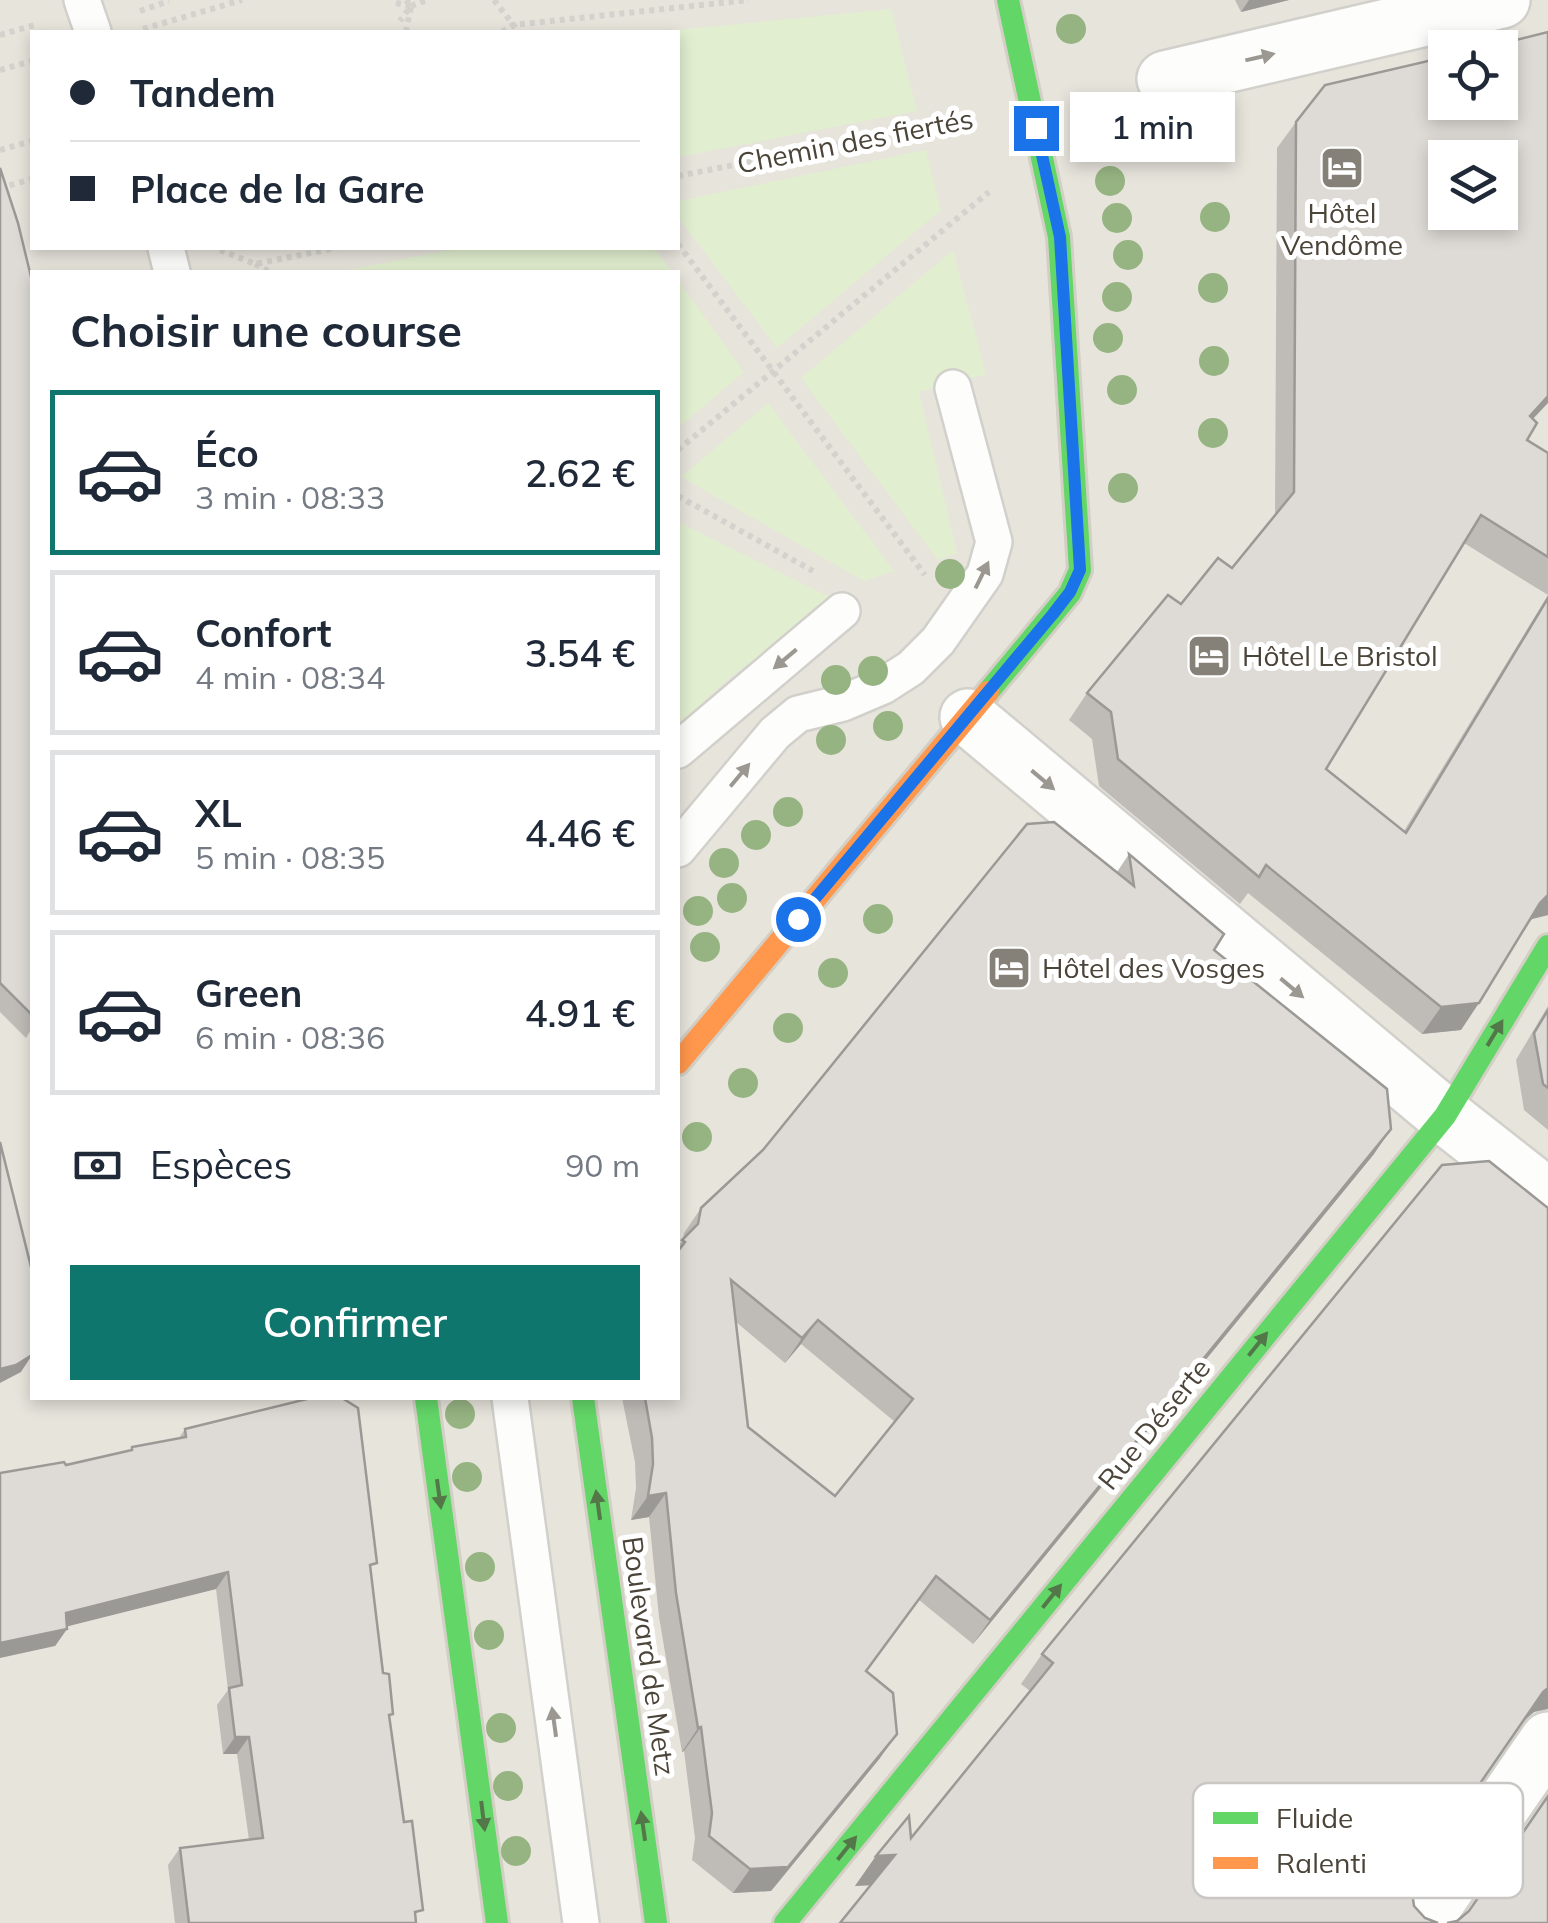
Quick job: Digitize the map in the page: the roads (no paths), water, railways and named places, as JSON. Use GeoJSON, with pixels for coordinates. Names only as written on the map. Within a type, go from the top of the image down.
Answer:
{"type":"FeatureCollection","features":[{"type":"Feature","properties":{"kind":"main road"},"geometry":{"type":"LineString","coordinates":[[680,1062],[1053,614],[1080,570],[1060,237],[1008,0]]}},
{"type":"Feature","properties":{"kind":"main road","name":"Rue Déserte"},"geometry":{"type":"LineString","coordinates":[[785,1923],[1445,1116],[1548,946]]}},
{"type":"Feature","properties":{"kind":"main road"},"geometry":{"type":"LineString","coordinates":[[426,1400],[497,1923]]}},
{"type":"Feature","properties":{"kind":"main road","name":"Boulevard de Metz"},"geometry":{"type":"LineString","coordinates":[[583,1400],[656,1923]]}},
{"type":"Feature","properties":{"kind":"street"},"geometry":{"type":"LineString","coordinates":[[1165,79],[1502,0]]}},
{"type":"Feature","properties":{"kind":"street"},"geometry":{"type":"LineString","coordinates":[[968,717],[1445,1116],[1548,1197]]}},
{"type":"Feature","properties":{"kind":"street"},"geometry":{"type":"LineString","coordinates":[[1518,1783],[1548,1740]]}},
{"type":"Feature","properties":{"kind":"street"},"geometry":{"type":"LineString","coordinates":[[1422,1923],[1439,1898]]}},
{"type":"Feature","properties":{"kind":"lane"},"geometry":{"type":"LineString","coordinates":[[82,0],[93,30]]}},
{"type":"Feature","properties":{"kind":"lane"},"geometry":{"type":"LineString","coordinates":[[680,847],[775,733],[798,714],[843,703],[883,686],[911,668],[956,617],[985,574],[994,542],[953,388]]}},
{"type":"Feature","properties":{"kind":"lane"},"geometry":{"type":"LineString","coordinates":[[680,748],[842,611]]}},
{"type":"Feature","properties":{"kind":"lane"},"geometry":{"type":"LineString","coordinates":[[510,1400],[581,1923]]}},
{"type":"Feature","properties":{"kind":"place","name":"Hôtel Vendôme"},"geometry":{"type":"Point","coordinates":[1342,168]}},
{"type":"Feature","properties":{"kind":"place","name":"Hôtel Le Bristol"},"geometry":{"type":"Point","coordinates":[1209,656]}},
{"type":"Feature","properties":{"kind":"place","name":"Hôtel des Vosges"},"geometry":{"type":"Point","coordinates":[1009,968]}}]}
